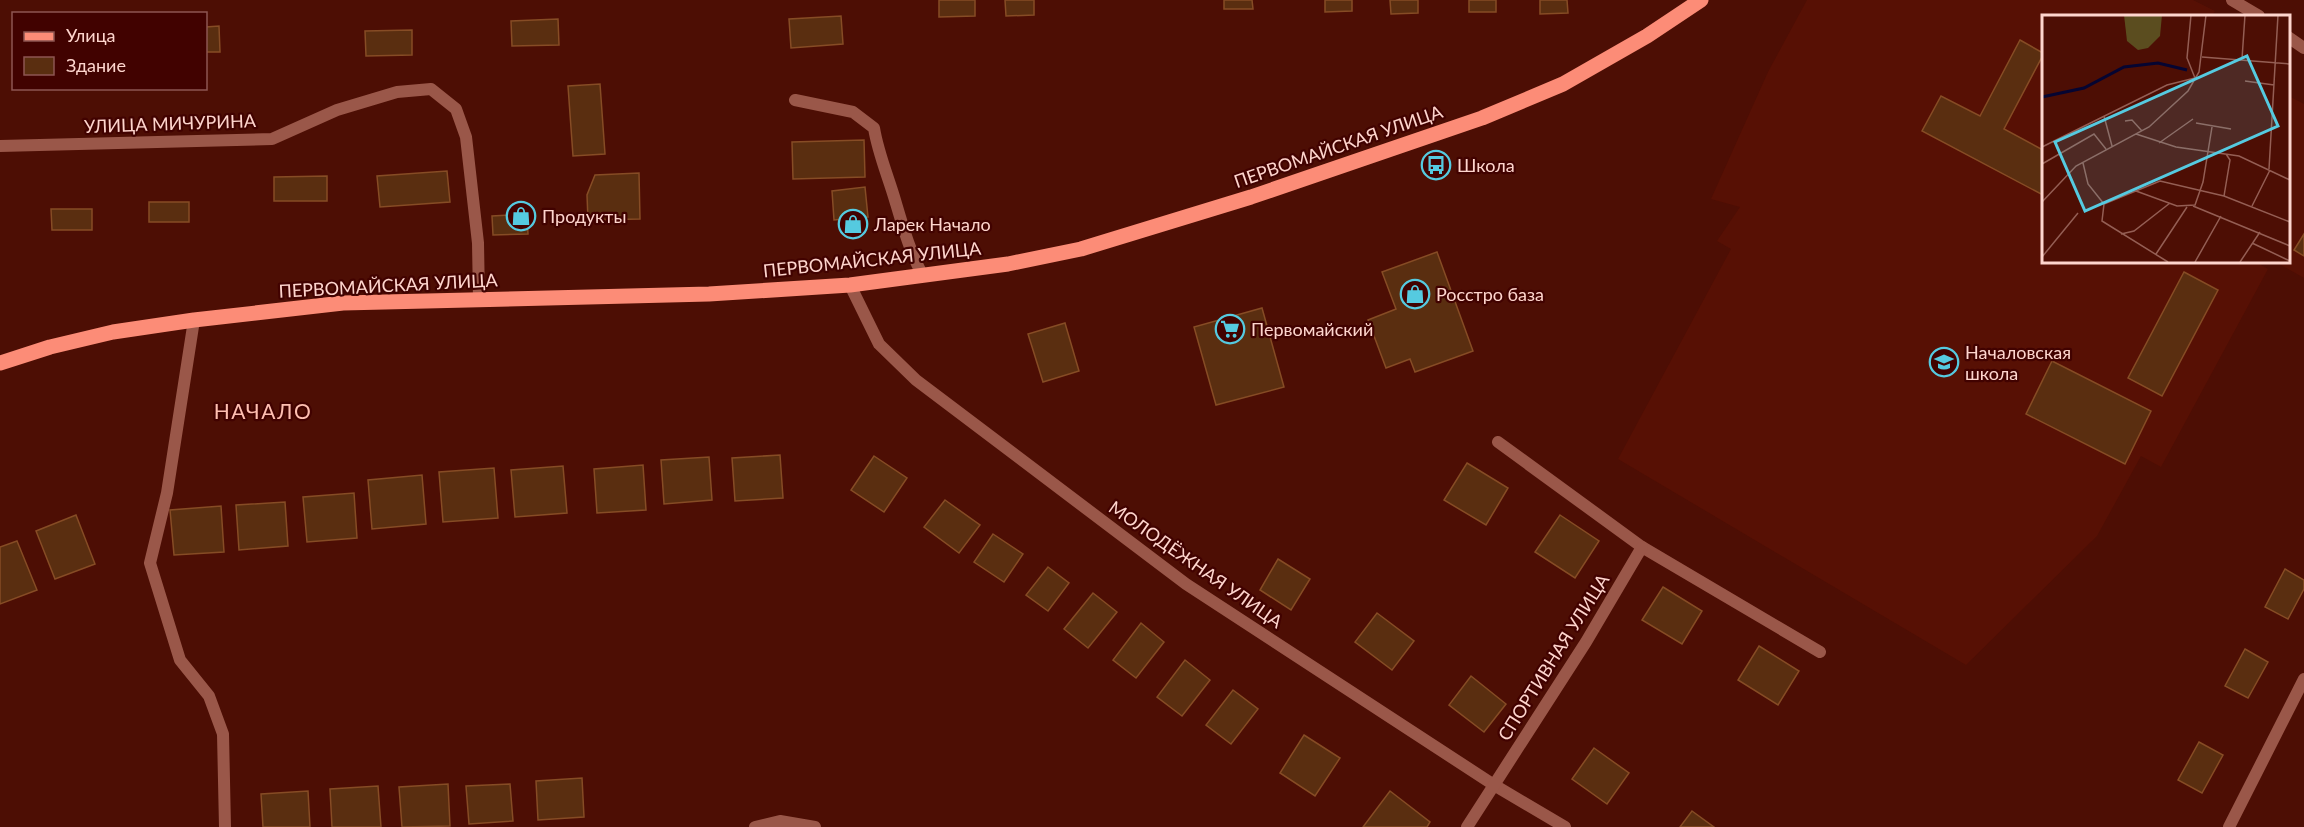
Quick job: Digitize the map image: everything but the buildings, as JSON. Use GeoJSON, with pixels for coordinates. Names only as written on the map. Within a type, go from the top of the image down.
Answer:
{"type":"FeatureCollection","features":[{"type":"Feature","properties":{"kind":"main road","name":"ПЕРВОМАЙСКАЯ УЛИЦА"},"geometry":{"type":"LineString","coordinates":[[0,363],[50,347],[113,332],[343,303],[709,294],[850,285],[1008,264],[1081,249],[1251,196],[1482,118],[1563,84],[1641,39],[1699,1]]}},
{"type":"Feature","properties":{"kind":"street"},"geometry":{"type":"LineString","coordinates":[[2240,2],[2258,15]]}},
{"type":"Feature","properties":{"kind":"street"},"geometry":{"type":"LineString","coordinates":[[2289,38],[2304,48]]}},
{"type":"Feature","properties":{"kind":"street","name":"УЛИЦА МИЧУРИНА"},"geometry":{"type":"LineString","coordinates":[[0,146],[272,138],[337,110],[397,92],[431,89],[456,109],[466,137],[478,243],[479,299]]}},
{"type":"Feature","properties":{"kind":"street"},"geometry":{"type":"LineString","coordinates":[[795,100],[854,112],[874,128],[878,151],[912,256],[922,276]]}},
{"type":"Feature","properties":{"kind":"street","name":"МОЛОДЁЖНАЯ УЛИЦА"},"geometry":{"type":"LineString","coordinates":[[850,285],[879,344],[916,380],[1186,584],[1494,785],[1564,827]]}},
{"type":"Feature","properties":{"kind":"street"},"geometry":{"type":"LineString","coordinates":[[194,320],[167,493],[150,563],[180,660],[210,696],[223,734],[225,827]]}},
{"type":"Feature","properties":{"kind":"street"},"geometry":{"type":"LineString","coordinates":[[1498,442],[1642,547],[1820,652]]}},
{"type":"Feature","properties":{"kind":"street","name":"СПОРТИВНАЯ УЛИЦА"},"geometry":{"type":"LineString","coordinates":[[1467,827],[1586,642],[1642,547]]}},
{"type":"Feature","properties":{"kind":"street"},"geometry":{"type":"LineString","coordinates":[[2229,827],[2304,680]]}},
{"type":"Feature","properties":{"kind":"street"},"geometry":{"type":"LineString","coordinates":[[755,827],[780,821],[815,827]]}},
{"type":"Feature","properties":{"kind":"shaded area","name":"Началовская школа"},"geometry":{"type":"Polygon","coordinates":[[[1807,0],[2193,0],[2215,11],[2213,15],[2042,15],[2042,262],[2256,262],[2268,269],[2161,467],[2141,456],[2097,536],[1966,665],[1618,459],[1731,249],[1717,241],[1740,207],[1711,199],[1768,72],[1807,0]]]}},
{"type":"Feature","properties":{"kind":"shaded area"},"geometry":{"type":"Polygon","coordinates":[[[2289,96],[2304,104],[2304,278],[2276,262],[2289,262],[2289,96]]]}},
{"type":"Feature","properties":{"kind":"place","name":"Школа"},"geometry":{"type":"Point","coordinates":[1436,165]}},
{"type":"Feature","properties":{"kind":"place","name":"Продукты"},"geometry":{"type":"Point","coordinates":[521,216]}},
{"type":"Feature","properties":{"kind":"place","name":"Ларек Начало"},"geometry":{"type":"Point","coordinates":[853,224]}},
{"type":"Feature","properties":{"kind":"place","name":"Росстро база"},"geometry":{"type":"Point","coordinates":[1415,294]}},
{"type":"Feature","properties":{"kind":"place","name":"Первомайский"},"geometry":{"type":"Point","coordinates":[1230,329]}},
{"type":"Feature","properties":{"kind":"place","name":"Началовская школа"},"geometry":{"type":"Point","coordinates":[1944,362]}},
{"type":"Feature","properties":{"kind":"district","name":"НАЧАЛО"},"geometry":{"type":"Point","coordinates":[263,410]}}]}
